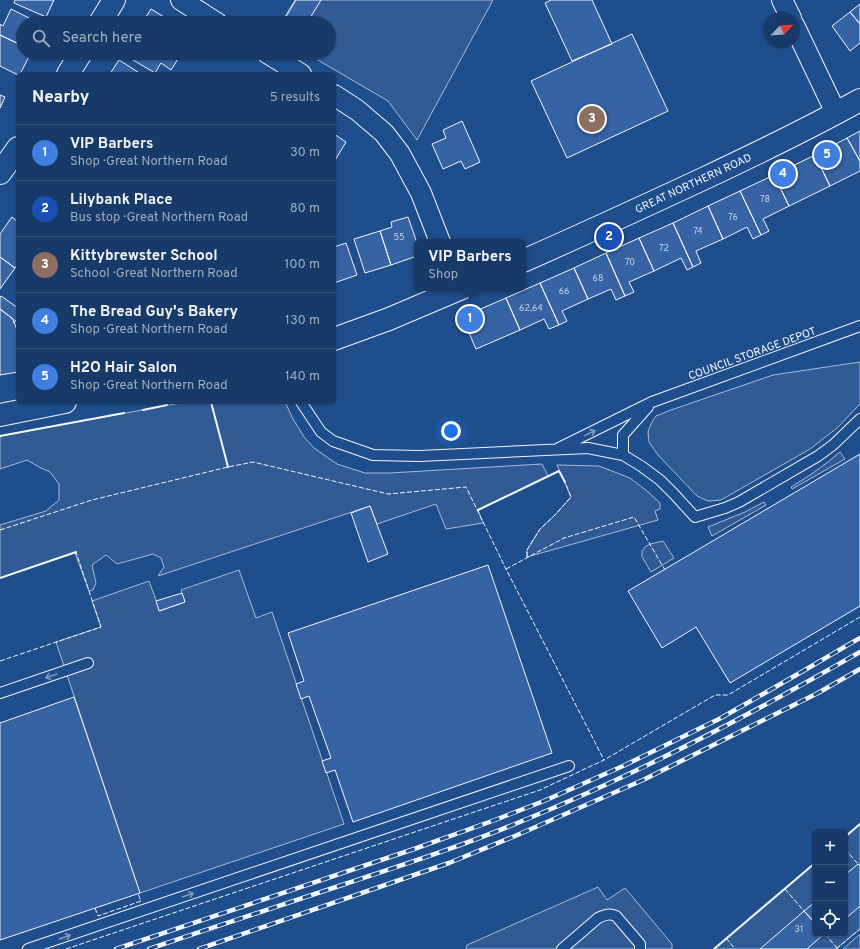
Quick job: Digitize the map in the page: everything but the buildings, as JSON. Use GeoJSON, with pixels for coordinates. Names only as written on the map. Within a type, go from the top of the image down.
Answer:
{"type":"FeatureCollection","features":[{"type":"Feature","properties":{"kind":"main road"},"geometry":{"type":"LineString","coordinates":[[104,16],[114,0]]}},
{"type":"Feature","properties":{"kind":"main road"},"geometry":{"type":"LineString","coordinates":[[69,72],[77,60]]}},
{"type":"Feature","properties":{"kind":"main road","name":"GREAT NORTHERN ROAD"},"geometry":{"type":"LineString","coordinates":[[526,260],[766,149],[860,100]]}},
{"type":"Feature","properties":{"kind":"main road"},"geometry":{"type":"LineString","coordinates":[[0,173],[16,151]]}},
{"type":"Feature","properties":{"kind":"main road"},"geometry":{"type":"LineString","coordinates":[[336,338],[454,291]]}},
{"type":"Feature","properties":{"kind":"main road"},"geometry":{"type":"LineString","coordinates":[[0,415],[55,404]]}},
{"type":"Feature","properties":{"kind":"street"},"geometry":{"type":"LineString","coordinates":[[181,0],[206,16]]}},
{"type":"Feature","properties":{"kind":"street"},"geometry":{"type":"LineString","coordinates":[[782,0],[788,12]]}},
{"type":"Feature","properties":{"kind":"street"},"geometry":{"type":"LineString","coordinates":[[800,38],[836,113]]}},
{"type":"Feature","properties":{"kind":"street"},"geometry":{"type":"LineString","coordinates":[[278,60],[298,72]]}},
{"type":"Feature","properties":{"kind":"street"},"geometry":{"type":"LineString","coordinates":[[336,96],[357,110],[384,133],[400,154],[421,193],[439,239]]}},
{"type":"Feature","properties":{"kind":"lane","name":"COUNCIL STORAGE DEPOT"},"geometry":{"type":"LineString","coordinates":[[555,450],[652,402],[860,326]]}},
{"type":"Feature","properties":{"kind":"lane"},"geometry":{"type":"LineString","coordinates":[[623,455],[623,435],[652,402]]}},
{"type":"Feature","properties":{"kind":"lane"},"geometry":{"type":"LineString","coordinates":[[302,404],[321,432],[333,441],[373,455],[420,456],[588,448],[623,455],[660,480],[695,517],[739,502],[818,456],[833,445],[860,419]]}},
{"type":"Feature","properties":{"kind":"lane"},"geometry":{"type":"LineString","coordinates":[[0,693],[88,663]]}},
{"type":"Feature","properties":{"kind":"lane"},"geometry":{"type":"LineString","coordinates":[[28,949],[568,766]]}},
{"type":"Feature","properties":{"kind":"lane"},"geometry":{"type":"LineString","coordinates":[[562,949],[598,918],[611,914],[616,916],[640,944],[640,949]]}},
{"type":"Feature","properties":{"kind":"shaded area"},"geometry":{"type":"Polygon","coordinates":[[[295,0],[493,0],[417,140],[388,101],[318,60],[336,60],[336,16],[285,16],[295,0]]]}},
{"type":"Feature","properties":{"kind":"shaded area"},"geometry":{"type":"Polygon","coordinates":[[[860,362],[860,404],[837,428],[810,449],[721,500],[708,501],[697,496],[658,455],[649,442],[648,432],[656,416],[671,410],[773,375],[860,362]]]}},
{"type":"Feature","properties":{"kind":"shaded area"},"geometry":{"type":"Polygon","coordinates":[[[175,404],[286,404],[304,437],[314,448],[337,464],[365,473],[390,473],[542,464],[548,476],[478,510],[483,523],[446,529],[436,504],[377,524],[370,506],[158,576],[164,567],[161,558],[153,554],[117,564],[106,555],[92,565],[96,583],[93,590],[89,591],[75,553],[0,578],[0,525],[46,511],[59,500],[59,484],[50,472],[27,460],[0,469],[0,436],[175,404]]]}},
{"type":"Feature","properties":{"kind":"shaded area"},"geometry":{"type":"Polygon","coordinates":[[[840,452],[845,459],[792,489],[791,487],[810,475],[840,452]]]}},
{"type":"Feature","properties":{"kind":"shaded area"},"geometry":{"type":"Polygon","coordinates":[[[557,465],[599,466],[630,478],[660,503],[660,509],[655,511],[658,520],[527,557],[527,550],[540,529],[571,497],[557,465]]]}},
{"type":"Feature","properties":{"kind":"shaded area"},"geometry":{"type":"Polygon","coordinates":[[[764,502],[766,505],[712,536],[708,527],[745,512],[764,502]]]}},
{"type":"Feature","properties":{"kind":"shaded area"},"geometry":{"type":"Polygon","coordinates":[[[663,541],[674,558],[651,572],[642,557],[642,551],[650,544],[663,541]]]}},
{"type":"Feature","properties":{"kind":"shaded area"},"geometry":{"type":"Polygon","coordinates":[[[239,570],[256,618],[272,612],[344,824],[140,893],[56,642],[101,627],[92,601],[149,581],[160,611],[185,602],[181,590],[239,570]]]}},
{"type":"Feature","properties":{"kind":"shaded area"},"geometry":{"type":"Polygon","coordinates":[[[860,824],[860,929],[836,949],[714,949],[812,866],[812,937],[848,937],[848,834],[860,824]]]}},
{"type":"Feature","properties":{"kind":"shaded area"},"geometry":{"type":"Polygon","coordinates":[[[598,887],[607,900],[625,888],[672,944],[672,949],[466,949],[467,945],[598,887]]]}},
{"type":"Feature","properties":{"kind":"shaded area"},"geometry":{"type":"Polygon","coordinates":[[[860,934],[860,949],[843,949],[860,934]]]}},
{"type":"Feature","properties":{"kind":"railway"},"geometry":{"type":"LineString","coordinates":[[116,949],[414,849],[544,801],[623,766],[721,718],[860,638]]}},
{"type":"Feature","properties":{"kind":"railway"},"geometry":{"type":"LineString","coordinates":[[149,949],[437,853],[527,819],[612,782],[696,741],[779,698],[860,652]]}},
{"type":"Feature","properties":{"kind":"railway"},"geometry":{"type":"LineString","coordinates":[[199,949],[449,863],[515,836],[643,780],[818,693],[860,669]]}},
{"type":"Feature","properties":{"kind":"fence"},"geometry":{"type":"LineString","coordinates":[[0,530],[92,500],[253,462],[388,494],[466,487],[506,569],[604,760]]}},
{"type":"Feature","properties":{"kind":"fence"},"geometry":{"type":"LineString","coordinates":[[527,557],[527,550],[540,529],[571,497],[565,482]]}},
{"type":"Feature","properties":{"kind":"fence"},"geometry":{"type":"LineString","coordinates":[[506,569],[564,538],[634,517],[665,570]]}},
{"type":"Feature","properties":{"kind":"fence"},"geometry":{"type":"LineString","coordinates":[[0,661],[101,627],[76,552]]}},
{"type":"Feature","properties":{"kind":"fence"},"geometry":{"type":"LineString","coordinates":[[66,949],[540,790],[604,760],[715,695],[728,695],[860,617]]}},
{"type":"Feature","properties":{"kind":"fence"},"geometry":{"type":"LineString","coordinates":[[848,852],[858,864]]}},
{"type":"Feature","properties":{"kind":"fence"},"geometry":{"type":"LineString","coordinates":[[785,889],[804,911]]}},
{"type":"Feature","properties":{"kind":"fence"},"geometry":{"type":"LineString","coordinates":[[95,908],[98,916],[141,901],[138,894]]}},
{"type":"Feature","properties":{"kind":"fence"},"geometry":{"type":"LineString","coordinates":[[836,949],[860,929]]}},
{"type":"Feature","properties":{"kind":"fence"},"geometry":{"type":"LineString","coordinates":[[828,937],[837,948]]}},
{"type":"Feature","properties":{"kind":"fence"},"geometry":{"type":"LineString","coordinates":[[726,938],[735,949]]}},
{"type":"Feature","properties":{"kind":"wall"},"geometry":{"type":"LineString","coordinates":[[212,404],[228,467]]}},
{"type":"Feature","properties":{"kind":"wall"},"geometry":{"type":"LineString","coordinates":[[143,410],[167,405]]}},
{"type":"Feature","properties":{"kind":"wall"},"geometry":{"type":"LineString","coordinates":[[0,436],[124,413]]}},
{"type":"Feature","properties":{"kind":"wall"},"geometry":{"type":"LineString","coordinates":[[478,510],[559,471],[565,482]]}},
{"type":"Feature","properties":{"kind":"wall"},"geometry":{"type":"LineString","coordinates":[[0,578],[76,552]]}},
{"type":"Feature","properties":{"kind":"wall"},"geometry":{"type":"LineString","coordinates":[[848,834],[860,824]]}},
{"type":"Feature","properties":{"kind":"wall"},"geometry":{"type":"LineString","coordinates":[[714,949],[813,865]]}},
{"type":"Feature","properties":{"kind":"place","name":"Kittybrewster School"},"geometry":{"type":"Point","coordinates":[592,119]}},
{"type":"Feature","properties":{"kind":"place","name":"H2O Hair Salon"},"geometry":{"type":"Point","coordinates":[827,155]}},
{"type":"Feature","properties":{"kind":"place","name":"The Bread Guy's Bakery"},"geometry":{"type":"Point","coordinates":[783,174]}},
{"type":"Feature","properties":{"kind":"place","name":"Lilybank Place"},"geometry":{"type":"Point","coordinates":[609,237]}},
{"type":"Feature","properties":{"kind":"place","name":"VIP Barbers"},"geometry":{"type":"Point","coordinates":[470,319]}}]}
